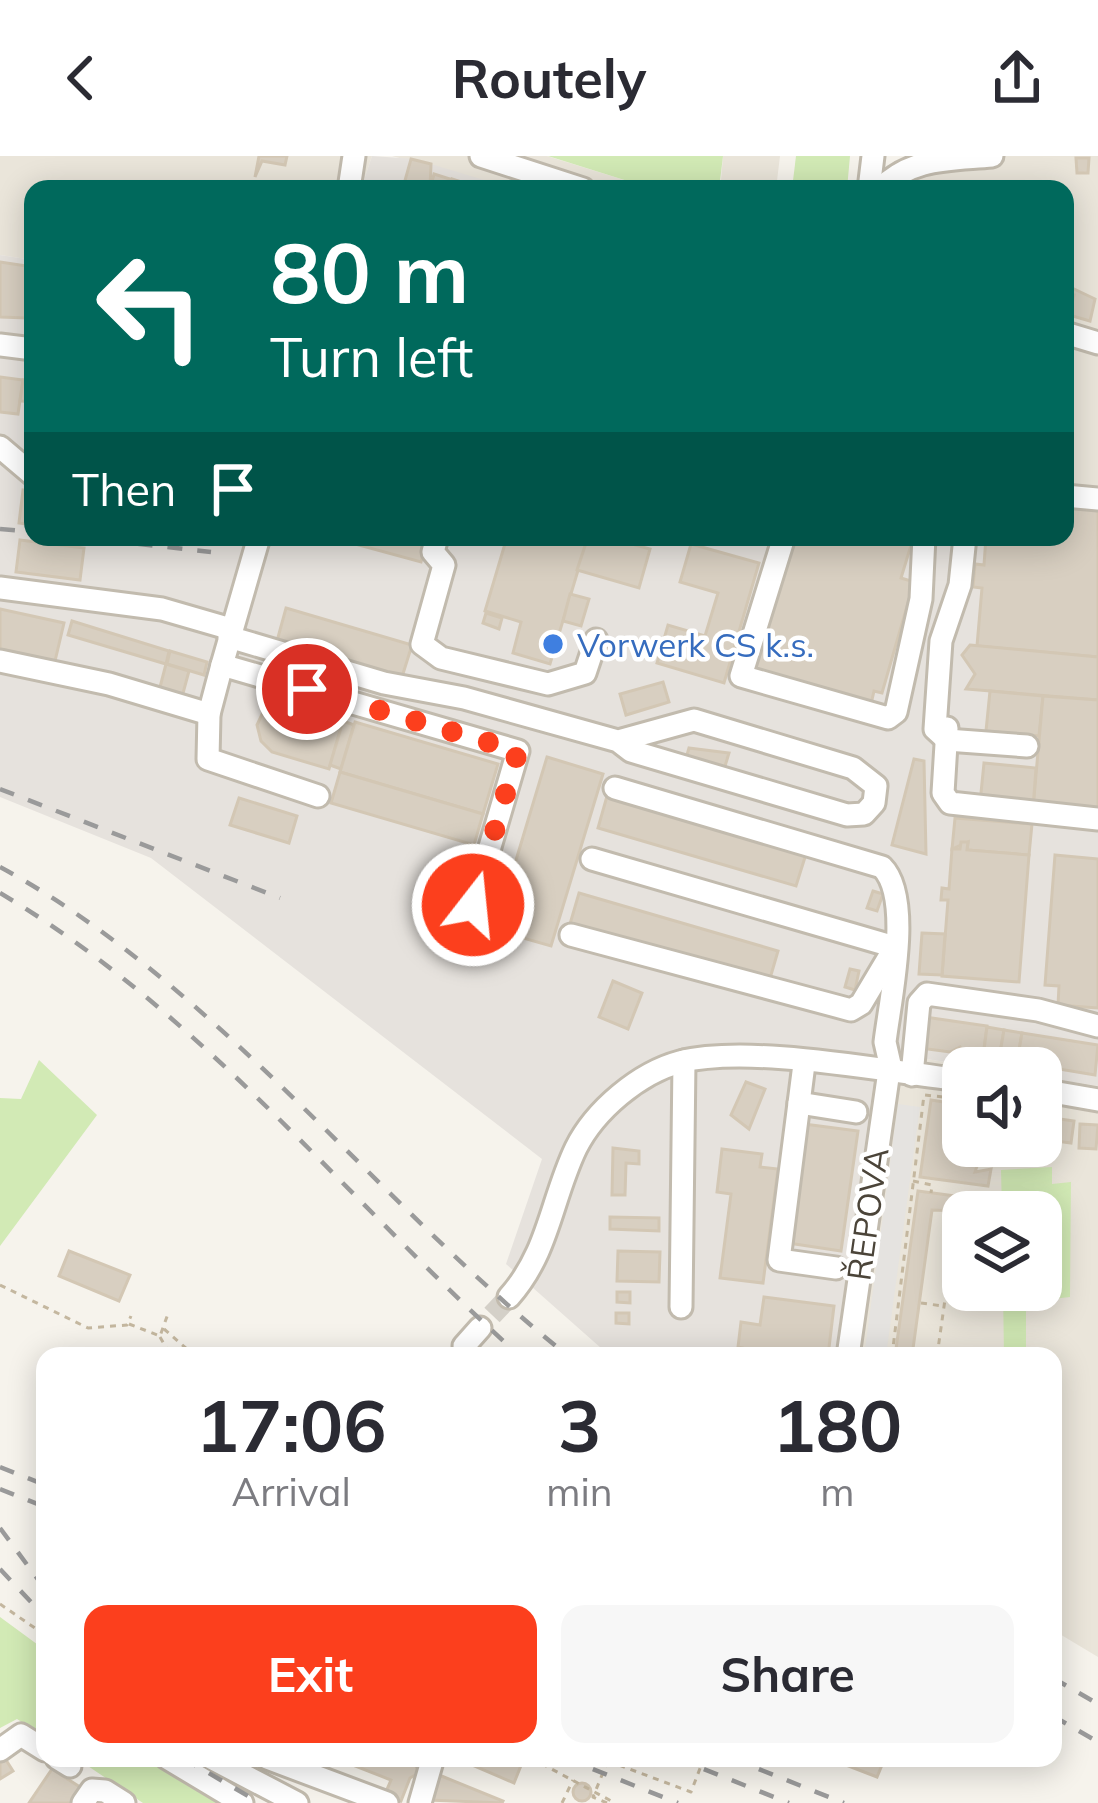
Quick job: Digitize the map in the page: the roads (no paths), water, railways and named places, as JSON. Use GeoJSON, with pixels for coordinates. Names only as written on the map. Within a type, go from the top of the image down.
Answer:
{"type":"FeatureCollection","features":[{"type":"Feature","properties":{"kind":"street"},"geometry":{"type":"LineString","coordinates":[[482,156],[555,180]]}},
{"type":"Feature","properties":{"kind":"street"},"geometry":{"type":"LineString","coordinates":[[889,180],[920,162],[992,156]]}},
{"type":"Feature","properties":{"kind":"street"},"geometry":{"type":"LineString","coordinates":[[0,447],[24,467]]}},
{"type":"Feature","properties":{"kind":"street"},"geometry":{"type":"LineString","coordinates":[[257,546],[209,714],[208,759],[318,796]]}},
{"type":"Feature","properties":{"kind":"street"},"geometry":{"type":"LineString","coordinates":[[435,546],[433,552],[443,565],[422,644],[442,658],[548,684],[584,673],[596,640]]}},
{"type":"Feature","properties":{"kind":"street"},"geometry":{"type":"LineString","coordinates":[[781,546],[741,676],[888,718],[896,712],[921,599],[924,546]]}},
{"type":"Feature","properties":{"kind":"street"},"geometry":{"type":"LineString","coordinates":[[964,546],[960,586],[941,641],[934,729],[947,740],[1027,746]]}},
{"type":"Feature","properties":{"kind":"street"},"geometry":{"type":"LineString","coordinates":[[0,588],[162,609],[229,636],[384,683],[464,698],[618,741],[632,751],[847,815],[865,814],[874,802],[876,786],[853,768],[694,720],[618,741]]}},
{"type":"Feature","properties":{"kind":"street"},"geometry":{"type":"LineString","coordinates":[[0,661],[109,684],[209,714]]}},
{"type":"Feature","properties":{"kind":"street"},"geometry":{"type":"LineString","coordinates":[[222,665],[518,751],[473,905]]}},
{"type":"Feature","properties":{"kind":"street"},"geometry":{"type":"LineString","coordinates":[[951,678],[944,793],[959,808],[1098,819]]}},
{"type":"Feature","properties":{"kind":"street","name":"ŘEPOVA"},"geometry":{"type":"LineString","coordinates":[[615,788],[881,867],[892,878],[898,908],[887,1072],[849,1347]]}},
{"type":"Feature","properties":{"kind":"street"},"geometry":{"type":"LineString","coordinates":[[571,935],[851,1010],[861,1004],[895,947],[592,860]]}},
{"type":"Feature","properties":{"kind":"street"},"geometry":{"type":"LineString","coordinates":[[913,1075],[919,1003],[927,994],[1039,1010],[1098,1026]]}},
{"type":"Feature","properties":{"kind":"street"},"geometry":{"type":"LineString","coordinates":[[509,1297],[541,1254],[586,1132],[642,1079],[684,1061],[727,1058],[942,1078]]}},
{"type":"Feature","properties":{"kind":"street"},"geometry":{"type":"LineString","coordinates":[[684,1061],[681,1298],[706,1291]]}},
{"type":"Feature","properties":{"kind":"street"},"geometry":{"type":"LineString","coordinates":[[804,1064],[779,1260],[836,1268]]}},
{"type":"Feature","properties":{"kind":"street"},"geometry":{"type":"LineString","coordinates":[[1062,1094],[1098,1100]]}},
{"type":"Feature","properties":{"kind":"street"},"geometry":{"type":"LineString","coordinates":[[799,1103],[856,1112]]}},
{"type":"Feature","properties":{"kind":"street"},"geometry":{"type":"LineString","coordinates":[[464,1346],[488,1320]]}},
{"type":"Feature","properties":{"kind":"street"},"geometry":{"type":"LineString","coordinates":[[0,1750],[21,1735],[36,1744]]}},
{"type":"Feature","properties":{"kind":"street"},"geometry":{"type":"LineString","coordinates":[[182,1767],[242,1803]]}},
{"type":"Feature","properties":{"kind":"street"},"geometry":{"type":"LineString","coordinates":[[228,1767],[297,1803]]}},
{"type":"Feature","properties":{"kind":"street"},"geometry":{"type":"LineString","coordinates":[[291,1767],[387,1803]]}},
{"type":"Feature","properties":{"kind":"street"},"geometry":{"type":"LineString","coordinates":[[420,1803],[431,1767]]}},
{"type":"Feature","properties":{"kind":"street"},"geometry":{"type":"LineString","coordinates":[[83,1803],[92,1790],[105,1791],[124,1803]]}},
{"type":"Feature","properties":{"kind":"tunnel"},"geometry":{"type":"LineString","coordinates":[[492,1315],[509,1297]]}},
{"type":"Feature","properties":{"kind":"railway"},"geometry":{"type":"LineString","coordinates":[[0,529],[24,531]]}},
{"type":"Feature","properties":{"kind":"railway"},"geometry":{"type":"LineString","coordinates":[[158,546],[211,552]]}},
{"type":"Feature","properties":{"kind":"railway"},"geometry":{"type":"LineString","coordinates":[[0,789],[280,898]]}},
{"type":"Feature","properties":{"kind":"railway"},"geometry":{"type":"LineString","coordinates":[[0,867],[79,915],[153,971],[293,1098],[497,1296],[557,1347]]}},
{"type":"Feature","properties":{"kind":"railway"},"geometry":{"type":"LineString","coordinates":[[0,893],[73,941],[208,1051],[510,1347]]}},
{"type":"Feature","properties":{"kind":"railway"},"geometry":{"type":"LineString","coordinates":[[0,1467],[36,1481]]}},
{"type":"Feature","properties":{"kind":"railway"},"geometry":{"type":"LineString","coordinates":[[0,1489],[36,1503]]}},
{"type":"Feature","properties":{"kind":"railway"},"geometry":{"type":"LineString","coordinates":[[0,1528],[36,1577]]}},
{"type":"Feature","properties":{"kind":"railway"},"geometry":{"type":"LineString","coordinates":[[0,1569],[36,1607]]}},
{"type":"Feature","properties":{"kind":"railway"},"geometry":{"type":"LineString","coordinates":[[1062,1683],[1098,1704]]}},
{"type":"Feature","properties":{"kind":"railway"},"geometry":{"type":"LineString","coordinates":[[1062,1721],[1098,1742]]}},
{"type":"Feature","properties":{"kind":"railway"},"geometry":{"type":"LineString","coordinates":[[198,1767],[260,1803]]}},
{"type":"Feature","properties":{"kind":"railway"},"geometry":{"type":"LineString","coordinates":[[588,1767],[678,1803]]}},
{"type":"Feature","properties":{"kind":"railway"},"geometry":{"type":"LineString","coordinates":[[699,1767],[789,1803]]}},
{"type":"Feature","properties":{"kind":"railway"},"geometry":{"type":"LineString","coordinates":[[754,1767],[844,1803]]}},
{"type":"Feature","properties":{"kind":"place","name":"Vorwerk CS k.s."},"geometry":{"type":"Point","coordinates":[553,644]}}]}
